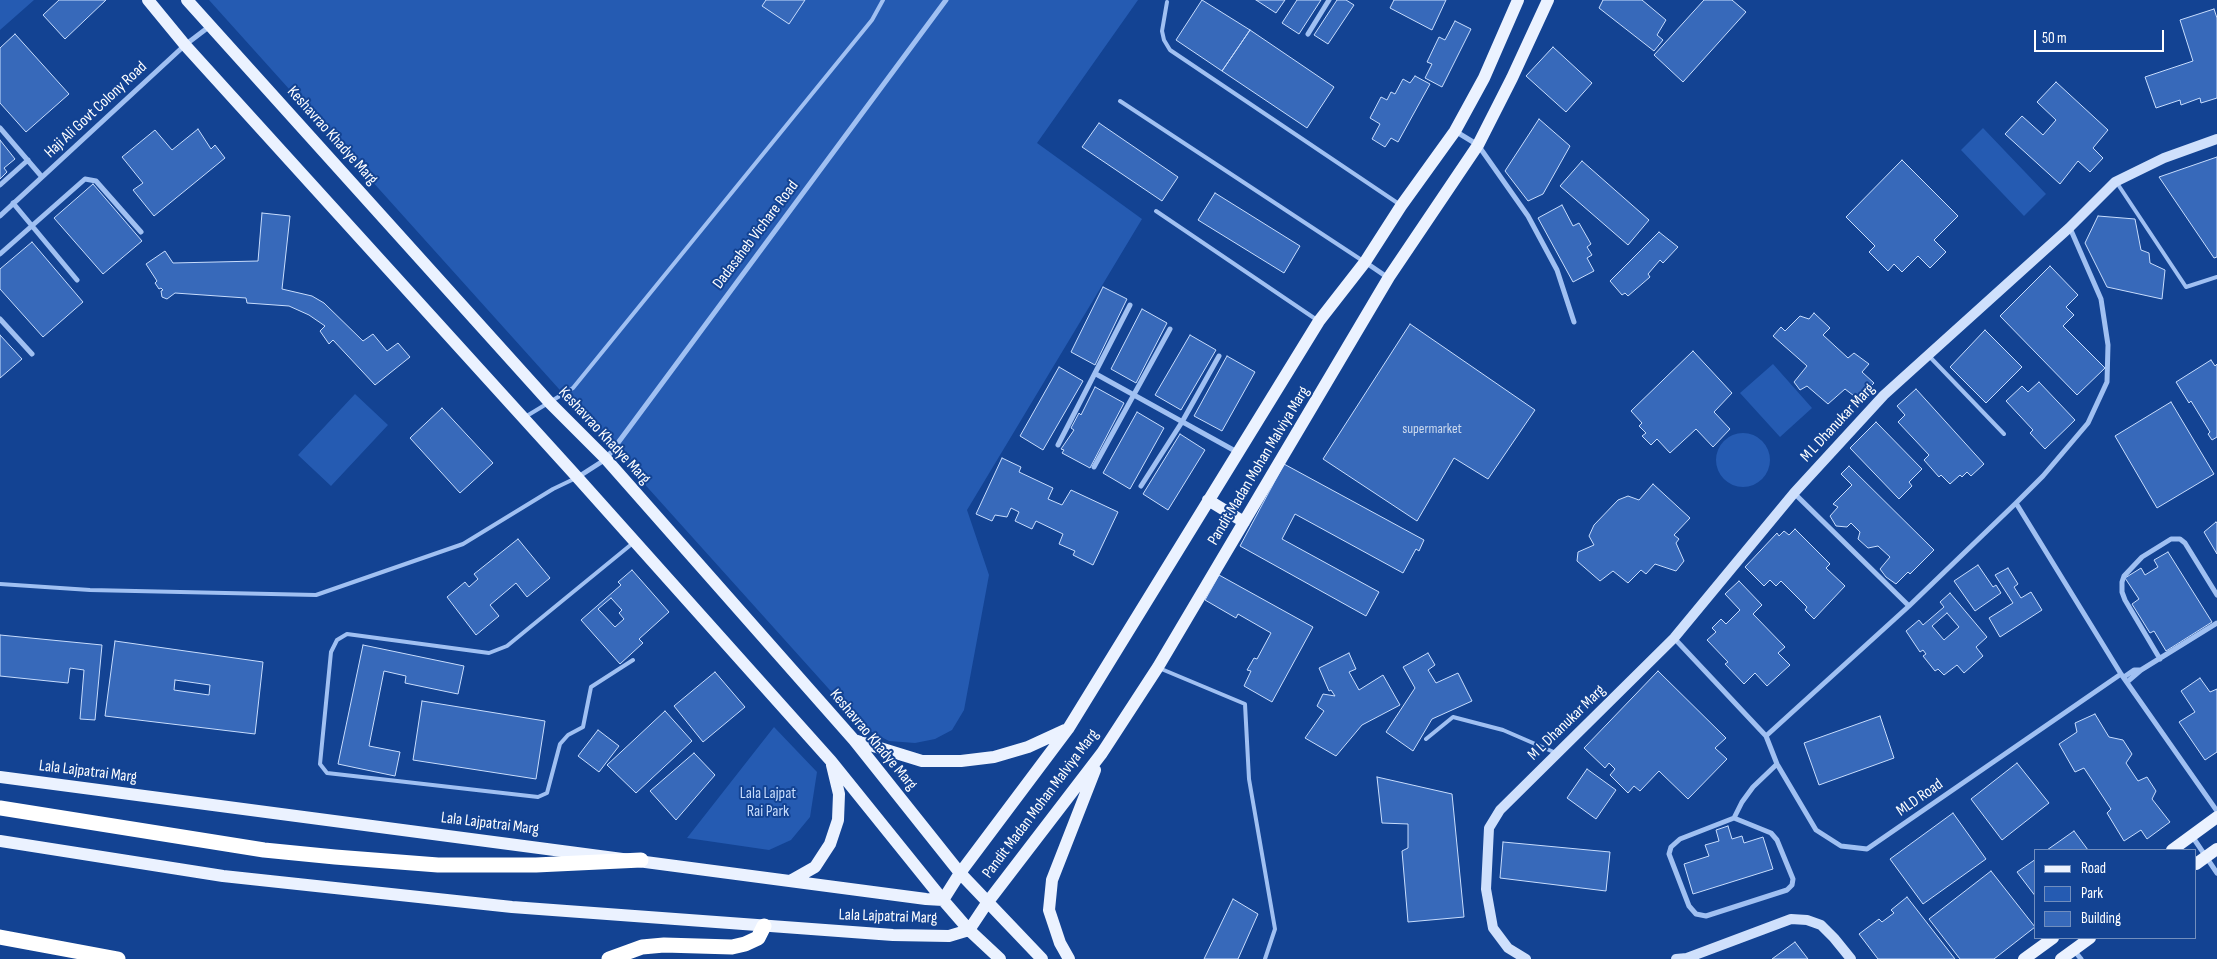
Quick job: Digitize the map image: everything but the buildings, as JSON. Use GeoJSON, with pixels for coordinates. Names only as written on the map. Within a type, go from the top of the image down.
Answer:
{"type":"FeatureCollection","features":[{"type":"Feature","properties":{"kind":"highway"},"geometry":{"type":"LineString","coordinates":[[0,808],[264,850],[438,865],[536,865],[641,860]]}},
{"type":"Feature","properties":{"kind":"highway"},"geometry":{"type":"LineString","coordinates":[[609,959],[642,947],[664,945],[732,946],[745,944],[758,938],[764,926]]}},
{"type":"Feature","properties":{"kind":"highway"},"geometry":{"type":"LineString","coordinates":[[0,937],[118,959]]}},
{"type":"Feature","properties":{"kind":"main road"},"geometry":{"type":"LineString","coordinates":[[148,0],[185,45],[578,477],[831,761],[943,900],[1000,959]]}},
{"type":"Feature","properties":{"kind":"main road","name":"Keshavrao Khadye Marg"},"geometry":{"type":"LineString","coordinates":[[187,0],[550,402],[606,459],[854,740],[960,873],[1042,959]]}},
{"type":"Feature","properties":{"kind":"main road","name":"Pandit Madan Mohan Malviya Marg"},"geometry":{"type":"LineString","coordinates":[[960,873],[1068,729],[1319,321],[1365,262],[1401,206],[1455,130],[1484,78],[1518,0]]}},
{"type":"Feature","properties":{"kind":"main road","name":"Pandit Madan Mohan Malviya Marg"},"geometry":{"type":"LineString","coordinates":[[970,930],[987,902],[1102,754],[1158,667],[1389,278],[1478,145],[1548,0]]}},
{"type":"Feature","properties":{"kind":"main road"},"geometry":{"type":"LineString","coordinates":[[1208,500],[1244,522]]}},
{"type":"Feature","properties":{"kind":"main road"},"geometry":{"type":"LineString","coordinates":[[854,740],[922,760],[960,761],[994,757],[1028,748],[1068,729]]}},
{"type":"Feature","properties":{"kind":"main road"},"geometry":{"type":"LineString","coordinates":[[1069,959],[1060,943],[1049,910],[1052,880],[1102,754]]}},
{"type":"Feature","properties":{"kind":"main road"},"geometry":{"type":"LineString","coordinates":[[792,880],[815,867],[830,844],[838,820],[839,794],[831,761]]}},
{"type":"Feature","properties":{"kind":"main road","name":"Lala Lajpatrai Marg"},"geometry":{"type":"LineString","coordinates":[[0,777],[926,899],[943,900],[960,873]]}},
{"type":"Feature","properties":{"kind":"main road"},"geometry":{"type":"LineString","coordinates":[[2173,849],[2217,817]]}},
{"type":"Feature","properties":{"kind":"main road","name":"Lala Lajpatrai Marg"},"geometry":{"type":"LineString","coordinates":[[0,841],[223,876],[512,907],[893,935],[949,936],[970,930]]}},
{"type":"Feature","properties":{"kind":"main road"},"geometry":{"type":"LineString","coordinates":[[2201,860],[2217,848]]}},
{"type":"Feature","properties":{"kind":"main road"},"geometry":{"type":"LineString","coordinates":[[2024,959],[2051,939]]}},
{"type":"Feature","properties":{"kind":"main road"},"geometry":{"type":"LineString","coordinates":[[2061,959],[2077,954],[2089,939]]}},
{"type":"Feature","properties":{"kind":"street","name":"Dadasaheb Vichare Road"},"geometry":{"type":"LineString","coordinates":[[578,477],[606,459],[946,0]]}},
{"type":"Feature","properties":{"kind":"street"},"geometry":{"type":"LineString","coordinates":[[1308,34],[1329,0]]}},
{"type":"Feature","properties":{"kind":"street","name":"Haji Ali Govt Colony Road"},"geometry":{"type":"LineString","coordinates":[[0,216],[185,45],[210,26]]}},
{"type":"Feature","properties":{"kind":"street"},"geometry":{"type":"LineString","coordinates":[[0,128],[42,177]]}},
{"type":"Feature","properties":{"kind":"street"},"geometry":{"type":"LineString","coordinates":[[1455,130],[1478,145],[1528,216],[1557,270],[1574,322]]}},
{"type":"Feature","properties":{"kind":"street","name":"M L Dhanukar Marg"},"geometry":{"type":"LineString","coordinates":[[1526,959],[1508,948],[1493,928],[1486,889],[1489,828],[1500,810],[1674,638],[1794,493],[1884,395],[2070,228],[2115,182],[2164,158],[2217,139]]}},
{"type":"Feature","properties":{"kind":"street"},"geometry":{"type":"LineString","coordinates":[[0,185],[28,160]]}},
{"type":"Feature","properties":{"kind":"street"},"geometry":{"type":"LineString","coordinates":[[0,254],[81,181],[90,179],[96,181],[141,232]]}},
{"type":"Feature","properties":{"kind":"street"},"geometry":{"type":"LineString","coordinates":[[13,203],[77,280]]}},
{"type":"Feature","properties":{"kind":"street"},"geometry":{"type":"LineString","coordinates":[[1766,736],[1909,606],[2016,503],[2043,476],[2088,423],[2107,382],[2108,345],[2101,299],[2070,228]]}},
{"type":"Feature","properties":{"kind":"street"},"geometry":{"type":"LineString","coordinates":[[1365,262],[1389,278]]}},
{"type":"Feature","properties":{"kind":"street"},"geometry":{"type":"LineString","coordinates":[[1058,445],[1130,305]]}},
{"type":"Feature","properties":{"kind":"street"},"geometry":{"type":"LineString","coordinates":[[0,319],[32,354]]}},
{"type":"Feature","properties":{"kind":"street"},"geometry":{"type":"LineString","coordinates":[[1094,467],[1170,329]]}},
{"type":"Feature","properties":{"kind":"street"},"geometry":{"type":"LineString","coordinates":[[1141,486],[1182,422],[1219,356]]}},
{"type":"Feature","properties":{"kind":"street"},"geometry":{"type":"LineString","coordinates":[[1096,374],[1237,453]]}},
{"type":"Feature","properties":{"kind":"street"},"geometry":{"type":"LineString","coordinates":[[1794,493],[1909,606]]}},
{"type":"Feature","properties":{"kind":"street"},"geometry":{"type":"LineString","coordinates":[[2016,503],[2124,677],[2217,811]]}},
{"type":"Feature","properties":{"kind":"street"},"geometry":{"type":"LineString","coordinates":[[2160,659],[2125,600],[2122,582],[2128,572],[2142,557],[2171,539],[2180,539],[2185,543],[2217,595]]}},
{"type":"Feature","properties":{"kind":"street","name":"MLD Road"},"geometry":{"type":"LineString","coordinates":[[1674,638],[1766,736],[1777,764],[1816,830],[1841,846],[1867,850],[2134,670],[2141,670],[2217,623]]}},
{"type":"Feature","properties":{"kind":"street"},"geometry":{"type":"LineString","coordinates":[[1734,818],[1771,833],[1777,840],[1793,878],[1792,885],[1787,890],[1706,916],[1696,914],[1689,906],[1669,854],[1671,846],[1680,839],[1734,818],[1742,802],[1753,787],[1777,764]]}},
{"type":"Feature","properties":{"kind":"street"},"geometry":{"type":"LineString","coordinates":[[2191,836],[2196,849]]}},
{"type":"Feature","properties":{"kind":"street"},"geometry":{"type":"LineString","coordinates":[[2201,860],[2217,873]]}},
{"type":"Feature","properties":{"kind":"street"},"geometry":{"type":"LineString","coordinates":[[1676,959],[1687,958],[1791,919],[1807,920],[1821,925],[1851,959]]}},
{"type":"Feature","properties":{"kind":"lane"},"geometry":{"type":"LineString","coordinates":[[523,418],[573,388],[872,20],[883,0]]}},
{"type":"Feature","properties":{"kind":"lane"},"geometry":{"type":"LineString","coordinates":[[1167,2],[1162,31],[1164,40],[1170,50],[1401,206]]}},
{"type":"Feature","properties":{"kind":"lane"},"geometry":{"type":"LineString","coordinates":[[1120,101],[1365,262]]}},
{"type":"Feature","properties":{"kind":"lane"},"geometry":{"type":"LineString","coordinates":[[2115,182],[2186,287],[2217,277]]}},
{"type":"Feature","properties":{"kind":"lane"},"geometry":{"type":"LineString","coordinates":[[1156,211],[1319,321]]}},
{"type":"Feature","properties":{"kind":"lane"},"geometry":{"type":"LineString","coordinates":[[1928,355],[2004,434]]}},
{"type":"Feature","properties":{"kind":"lane"},"geometry":{"type":"LineString","coordinates":[[0,584],[90,590],[316,595],[463,544],[553,489],[578,477]]}},
{"type":"Feature","properties":{"kind":"lane"},"geometry":{"type":"LineString","coordinates":[[633,660],[591,687],[583,727],[568,736],[560,744],[547,793],[538,797],[327,772],[320,764],[331,652],[337,640],[347,634],[489,652],[507,646],[634,541]]}},
{"type":"Feature","properties":{"kind":"lane"},"geometry":{"type":"LineString","coordinates":[[1158,667],[1245,704],[1248,779],[1275,929],[1265,959]]}},
{"type":"Feature","properties":{"kind":"lane"},"geometry":{"type":"LineString","coordinates":[[1426,739],[1453,717],[1503,730],[1558,754]]}},
{"type":"Feature","properties":{"kind":"green space"},"geometry":{"type":"Polygon","coordinates":[[[0,0],[34,0],[0,30],[0,0]]]}},
{"type":"Feature","properties":{"kind":"green space"},"geometry":{"type":"Polygon","coordinates":[[[209,0],[1138,0],[1037,143],[1142,219],[967,510],[989,575],[964,710],[952,730],[935,739],[915,743],[889,741],[864,728],[209,0]]]}},
{"type":"Feature","properties":{"kind":"green space"},"geometry":{"type":"Polygon","coordinates":[[[1983,128],[2046,194],[2024,216],[1961,150],[1983,128]]]}},
{"type":"Feature","properties":{"kind":"green space"},"geometry":{"type":"Polygon","coordinates":[[[1773,364],[1812,408],[1780,437],[1740,393],[1773,364]]]}},
{"type":"Feature","properties":{"kind":"green space"},"geometry":{"type":"Polygon","coordinates":[[[355,394],[388,425],[331,486],[298,455],[355,394]]]}},
{"type":"Feature","properties":{"kind":"green space"},"geometry":{"type":"Polygon","coordinates":[[[1743,433],[1753,435],[1762,441],[1768,450],[1770,460],[1768,470],[1762,479],[1753,485],[1743,487],[1733,485],[1724,479],[1718,470],[1716,460],[1718,450],[1724,441],[1733,435],[1743,433]]]}},
{"type":"Feature","properties":{"kind":"green space","name":"Lala Lajpat Rai Park"},"geometry":{"type":"Polygon","coordinates":[[[774,727],[817,772],[810,817],[791,840],[769,850],[687,838],[774,727]]]}}]}
